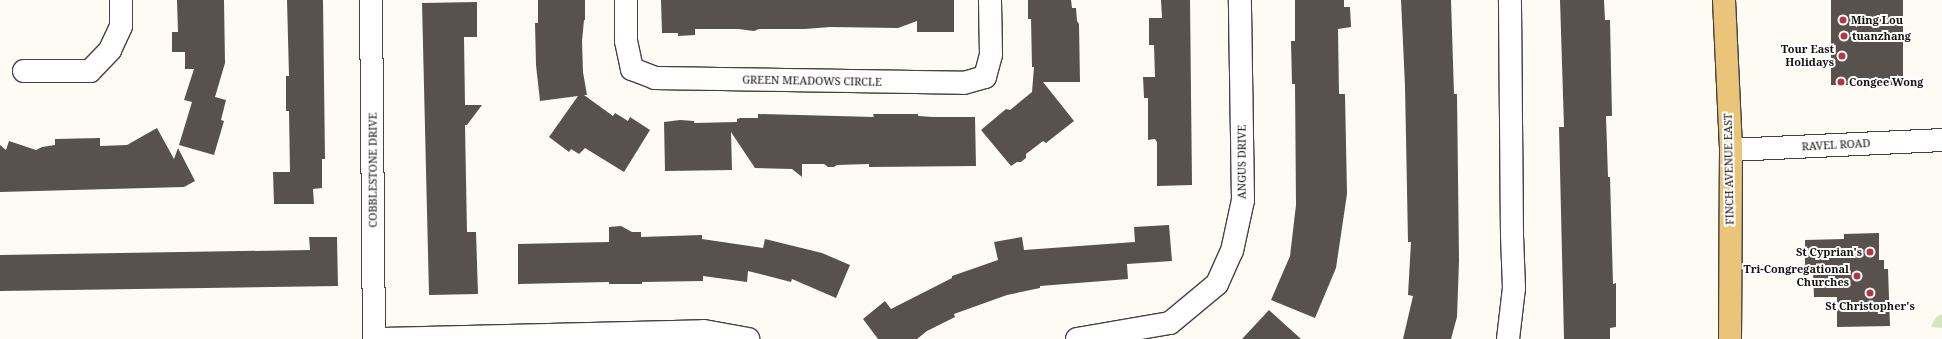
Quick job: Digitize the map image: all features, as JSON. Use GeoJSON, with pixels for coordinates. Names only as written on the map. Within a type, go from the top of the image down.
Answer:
{"type":"FeatureCollection","features":[{"type":"Feature","properties":{"kind":"main road","name":"FINCH AVENUE EAST"},"geometry":{"type":"LineString","coordinates":[[1724,0],[1731,150],[1730,339]]}},
{"type":"Feature","properties":{"kind":"street"},"geometry":{"type":"LineString","coordinates":[[24,71],[90,71],[110,50],[121,26],[121,0]]}},
{"type":"Feature","properties":{"kind":"street","name":"COBBLESTONE DRIVE"},"geometry":{"type":"LineString","coordinates":[[371,0],[374,339]]}},
{"type":"Feature","properties":{"kind":"street","name":"GREEN MEADOWS CIRCLE"},"geometry":{"type":"LineString","coordinates":[[626,0],[626,41],[632,69],[655,78],[964,83],[985,77],[991,54],[990,0]]}},
{"type":"Feature","properties":{"kind":"street","name":"ANGUS DRIVE"},"geometry":{"type":"LineString","coordinates":[[1077,339],[1170,323],[1217,284],[1232,251],[1243,200],[1240,0]]}},
{"type":"Feature","properties":{"kind":"street"},"geometry":{"type":"LineString","coordinates":[[1508,339],[1514,288],[1512,235],[1510,0]]}},
{"type":"Feature","properties":{"kind":"street","name":"RAVEL ROAD"},"geometry":{"type":"LineString","coordinates":[[1731,150],[1942,140]]}},
{"type":"Feature","properties":{"kind":"street"},"geometry":{"type":"LineString","coordinates":[[383,339],[704,331],[748,339]]}},
{"type":"Feature","properties":{"kind":"green space"},"geometry":{"type":"Polygon","coordinates":[[[1942,314],[1942,328],[1931,327],[1936,317],[1942,314]]]}},
{"type":"Feature","properties":{"kind":"building"},"geometry":{"type":"Polygon","coordinates":[[[177,0],[224,0],[225,63],[215,97],[226,100],[221,120],[224,121],[214,155],[179,145],[192,102],[184,100],[194,69],[185,69],[185,52],[172,52],[172,32],[178,32],[177,0]]]}},
{"type":"Feature","properties":{"kind":"building"},"geometry":{"type":"Polygon","coordinates":[[[287,0],[323,0],[325,159],[322,159],[322,188],[313,189],[314,204],[274,204],[273,172],[290,172],[289,111],[286,111],[286,76],[289,76],[287,0]]]}},
{"type":"Feature","properties":{"kind":"building"},"geometry":{"type":"Polygon","coordinates":[[[538,0],[585,0],[585,20],[582,41],[583,72],[587,95],[584,95],[613,116],[615,113],[628,121],[630,117],[650,130],[624,172],[585,148],[579,154],[571,149],[569,152],[549,137],[578,96],[540,101],[536,65],[535,23],[538,23],[538,0]]]}},
{"type":"Feature","properties":{"kind":"building"},"geometry":{"type":"Polygon","coordinates":[[[661,0],[954,0],[954,32],[917,32],[917,21],[898,28],[830,27],[805,29],[759,29],[754,31],[738,29],[695,29],[695,35],[678,36],[678,33],[662,33],[661,0]]]}},
{"type":"Feature","properties":{"kind":"building"},"geometry":{"type":"Polygon","coordinates":[[[1028,0],[1071,0],[1072,8],[1076,8],[1077,21],[1079,24],[1080,82],[1043,82],[1074,121],[1046,143],[1043,141],[1026,154],[1026,158],[1021,162],[1017,162],[1011,166],[981,130],[1006,109],[1010,110],[1032,92],[1034,67],[1032,67],[1031,19],[1028,19],[1028,0]]]}},
{"type":"Feature","properties":{"kind":"building"},"geometry":{"type":"Polygon","coordinates":[[[1161,0],[1190,0],[1192,185],[1157,186],[1157,142],[1155,139],[1148,140],[1148,98],[1144,98],[1143,77],[1155,77],[1154,45],[1149,45],[1149,18],[1162,18],[1161,0]]]}},
{"type":"Feature","properties":{"kind":"building"},"geometry":{"type":"Polygon","coordinates":[[[1295,0],[1344,0],[1344,7],[1350,7],[1351,27],[1338,29],[1339,94],[1345,94],[1347,194],[1336,268],[1315,318],[1271,300],[1290,256],[1296,205],[1295,84],[1292,84],[1291,41],[1295,41],[1295,0]]]}},
{"type":"Feature","properties":{"kind":"building"},"geometry":{"type":"Polygon","coordinates":[[[1401,0],[1451,0],[1454,94],[1457,94],[1459,261],[1457,317],[1451,339],[1403,339],[1413,296],[1408,295],[1411,242],[1408,242],[1405,86],[1401,0]]]}},
{"type":"Feature","properties":{"kind":"building"},"geometry":{"type":"Polygon","coordinates":[[[1560,0],[1604,0],[1605,20],[1610,20],[1612,116],[1606,116],[1608,177],[1610,177],[1613,284],[1616,283],[1616,327],[1610,328],[1610,339],[1564,339],[1559,127],[1564,127],[1560,0]]]}},
{"type":"Feature","properties":{"kind":"building"},"geometry":{"type":"Polygon","coordinates":[[[1831,0],[1903,0],[1903,85],[1831,85],[1831,0]]]}},
{"type":"Feature","properties":{"kind":"building"},"geometry":{"type":"Polygon","coordinates":[[[477,2],[477,37],[464,37],[465,105],[482,105],[467,125],[465,125],[467,232],[476,232],[478,294],[429,295],[422,3],[477,2]]]}},
{"type":"Feature","properties":{"kind":"building"},"geometry":{"type":"Polygon","coordinates":[[[758,114],[874,117],[873,114],[918,114],[918,116],[933,117],[975,117],[976,166],[869,167],[869,164],[837,165],[834,167],[828,167],[824,164],[802,164],[802,177],[792,169],[755,168],[731,132],[732,170],[665,171],[664,122],[680,120],[694,121],[694,123],[737,122],[737,119],[740,118],[758,118],[758,114]]]}},
{"type":"Feature","properties":{"kind":"building"},"geometry":{"type":"Polygon","coordinates":[[[157,128],[174,159],[178,148],[195,181],[184,187],[0,192],[0,145],[6,150],[9,141],[36,150],[42,147],[55,145],[55,139],[100,138],[100,146],[127,145],[157,128]]]}},
{"type":"Feature","properties":{"kind":"building"},"geometry":{"type":"Polygon","coordinates":[[[1169,225],[1172,261],[1127,264],[1128,279],[1040,286],[1040,288],[1007,295],[954,314],[955,317],[927,331],[917,339],[878,339],[863,319],[885,301],[891,309],[952,278],[952,276],[998,260],[994,242],[1022,237],[1024,250],[1135,242],[1134,227],[1169,225]]]}},
{"type":"Feature","properties":{"kind":"building"},"geometry":{"type":"Polygon","coordinates":[[[621,226],[632,232],[641,232],[641,237],[702,235],[702,239],[763,248],[765,239],[822,253],[850,265],[836,298],[792,279],[791,282],[748,271],[747,282],[703,276],[703,281],[642,282],[642,284],[609,284],[609,282],[518,284],[518,244],[609,242],[609,227],[621,226]]]}},
{"type":"Feature","properties":{"kind":"building","name":"Tri-Congregational Churches"},"geometry":{"type":"Polygon","coordinates":[[[1879,233],[1879,260],[1884,260],[1884,269],[1888,269],[1890,326],[1837,327],[1837,297],[1814,297],[1813,270],[1805,270],[1805,240],[1844,239],[1844,234],[1879,233]]]}},
{"type":"Feature","properties":{"kind":"building"},"geometry":{"type":"Polygon","coordinates":[[[309,237],[337,237],[338,286],[0,291],[0,255],[310,250],[309,237]]]}},
{"type":"Feature","properties":{"kind":"building"},"geometry":{"type":"Polygon","coordinates":[[[1269,310],[1301,339],[1242,339],[1269,310]]]}},
{"type":"Feature","properties":{"kind":"place","name":"Ming Lou"},"geometry":{"type":"Point","coordinates":[1843,20]}},
{"type":"Feature","properties":{"kind":"place","name":"tuanzhang"},"geometry":{"type":"Point","coordinates":[1844,36]}},
{"type":"Feature","properties":{"kind":"place","name":"Tour East Holidays"},"geometry":{"type":"Point","coordinates":[1842,56]}},
{"type":"Feature","properties":{"kind":"place","name":"Congee Wong"},"geometry":{"type":"Point","coordinates":[1841,82]}},
{"type":"Feature","properties":{"kind":"place","name":"St Cyprian's"},"geometry":{"type":"Point","coordinates":[1870,252]}},
{"type":"Feature","properties":{"kind":"place","name":"Tri-Congregational Churches"},"geometry":{"type":"Point","coordinates":[1857,276]}},
{"type":"Feature","properties":{"kind":"place","name":"St Christopher's"},"geometry":{"type":"Point","coordinates":[1870,293]}}]}
